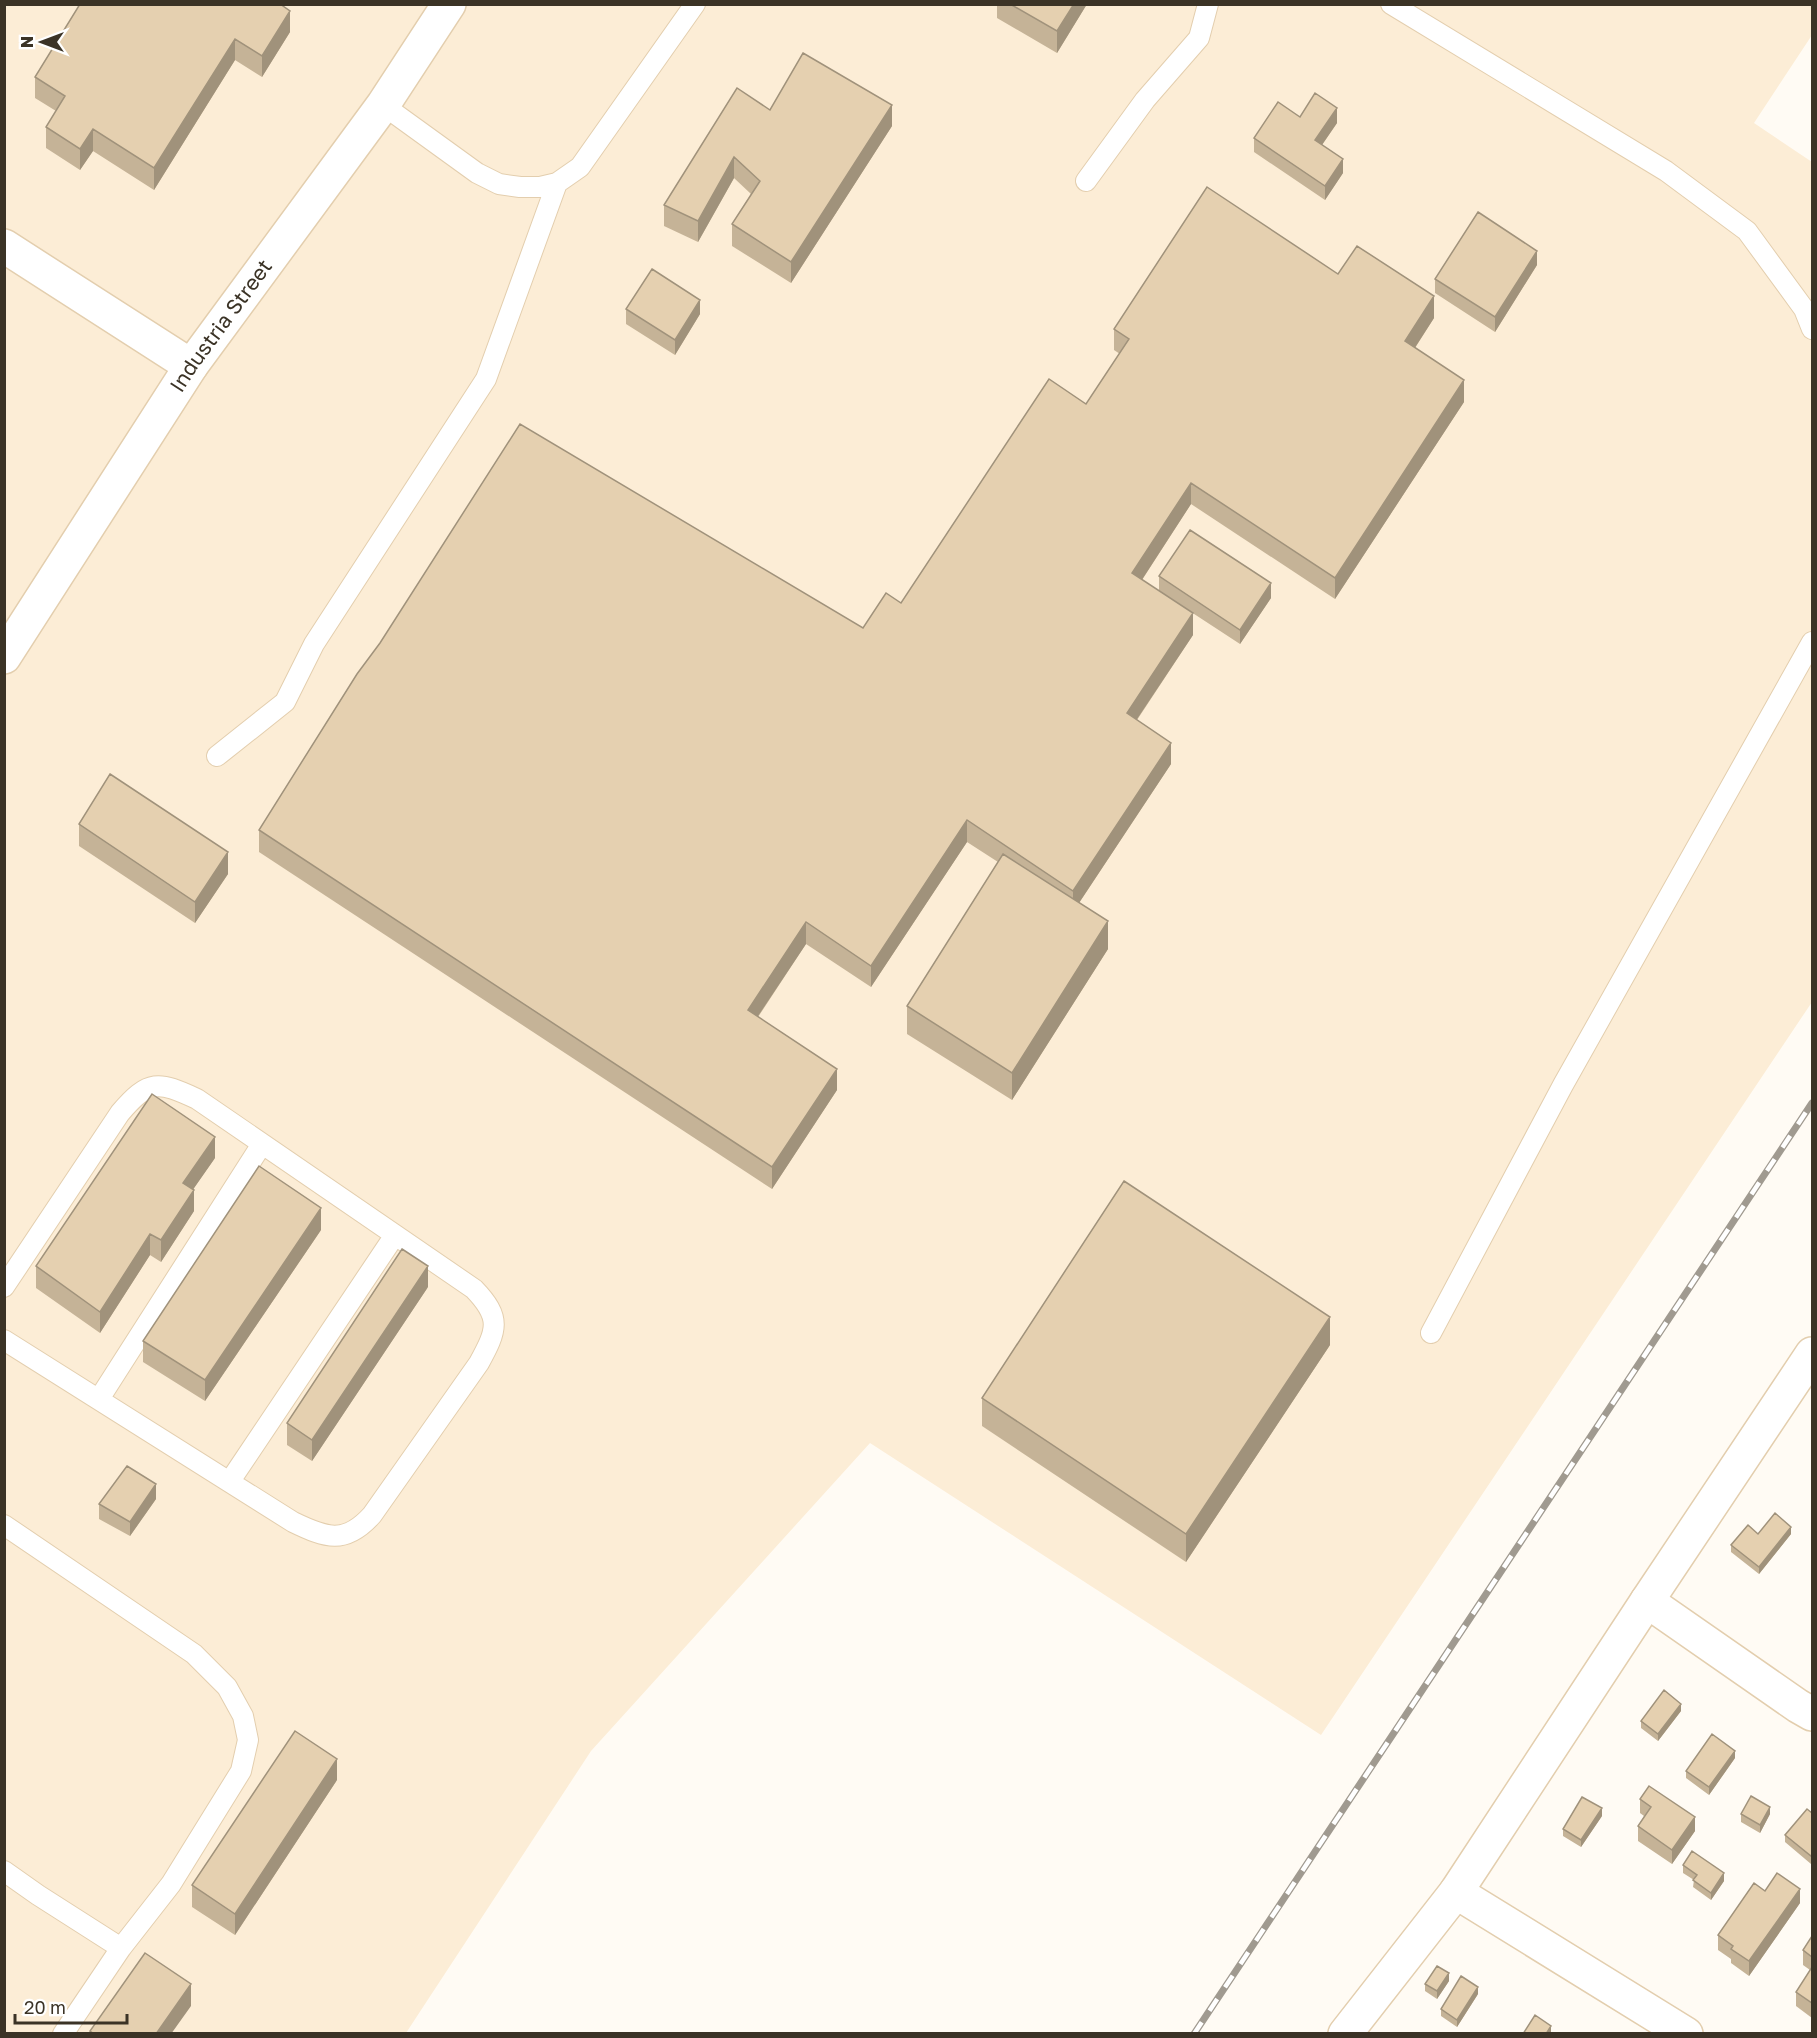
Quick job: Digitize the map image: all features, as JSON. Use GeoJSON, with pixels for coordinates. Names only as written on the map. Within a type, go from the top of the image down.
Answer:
{"type":"FeatureCollection","features":[{"type":"Feature","properties":{"kind":"street","name":"Industria Street"},"geometry":{"type":"LineString","coordinates":[[4,657],[191,366],[383,105],[449,4]]}},
{"type":"Feature","properties":{"kind":"street"},"geometry":{"type":"LineString","coordinates":[[4,246],[191,366]]}},
{"type":"Feature","properties":{"kind":"street"},"geometry":{"type":"LineString","coordinates":[[1345,2034],[1456,1892],[1812,1354]]}},
{"type":"Feature","properties":{"kind":"street"},"geometry":{"type":"LineString","coordinates":[[1647,1601],[1812,1714]]}},
{"type":"Feature","properties":{"kind":"street"},"geometry":{"type":"LineString","coordinates":[[1456,1892],[1686,2034]]}},
{"type":"Feature","properties":{"kind":"lane"},"geometry":{"type":"LineString","coordinates":[[383,105],[477,173],[499,184],[540,187],[557,183],[580,167],[694,4]]}},
{"type":"Feature","properties":{"kind":"lane"},"geometry":{"type":"LineString","coordinates":[[1086,181],[1145,100],[1199,38],[1208,4]]}},
{"type":"Feature","properties":{"kind":"lane"},"geometry":{"type":"LineString","coordinates":[[1391,4],[1666,171],[1747,231],[1804,309],[1812,329]]}},
{"type":"Feature","properties":{"kind":"lane"},"geometry":{"type":"LineString","coordinates":[[217,756],[285,702],[314,644],[486,379],[557,183]]}},
{"type":"Feature","properties":{"kind":"lane"},"geometry":{"type":"LineString","coordinates":[[1431,1333],[1568,1074],[1812,642]]}},
{"type":"Feature","properties":{"kind":"lane"},"geometry":{"type":"LineString","coordinates":[[4,1287],[120,1113],[135,1095],[146,1088],[159,1086],[173,1088],[197,1099],[474,1289],[487,1303],[493,1315],[494,1327],[490,1343],[480,1363],[372,1515],[360,1527],[337,1537],[325,1536],[294,1522],[4,1340]]}},
{"type":"Feature","properties":{"kind":"lane"},"geometry":{"type":"LineString","coordinates":[[99,1399],[262,1144]]}},
{"type":"Feature","properties":{"kind":"lane"},"geometry":{"type":"LineString","coordinates":[[230,1481],[395,1235]]}},
{"type":"Feature","properties":{"kind":"lane"},"geometry":{"type":"LineString","coordinates":[[4,1525],[194,1654],[227,1687],[243,1716],[248,1740],[241,1771],[171,1884],[120,1948],[63,2034]]}},
{"type":"Feature","properties":{"kind":"lane"},"geometry":{"type":"LineString","coordinates":[[4,1871],[120,1948]]}},
{"type":"Feature","properties":{"kind":"shaded area"},"geometry":{"type":"Polygon","coordinates":[[[5,5],[1812,5],[1812,35],[1754,123],[1812,162],[1812,1002],[1321,1735],[870,1443],[591,1751],[406,2033],[5,2034],[5,5]]]}},
{"type":"Feature","properties":{"kind":"building"},"geometry":{"type":"Polygon","coordinates":[[[80,4],[280,4],[290,11],[262,56],[235,39],[154,168],[93,129],[80,149],[46,127],[65,96],[35,77],[80,4]]]}},
{"type":"Feature","properties":{"kind":"building"},"geometry":{"type":"Polygon","coordinates":[[[1010,4],[1074,4],[1057,31],[1010,4]]]}},
{"type":"Feature","properties":{"kind":"building"},"geometry":{"type":"Polygon","coordinates":[[[803,53],[892,105],[791,262],[732,224],[760,181],[734,157],[698,221],[664,205],[737,88],[770,110],[803,53]]]}},
{"type":"Feature","properties":{"kind":"building"},"geometry":{"type":"Polygon","coordinates":[[[1315,93],[1337,108],[1315,140],[1343,159],[1325,186],[1254,138],[1278,102],[1300,117],[1315,93]]]}},
{"type":"Feature","properties":{"kind":"building"},"geometry":{"type":"Polygon","coordinates":[[[1207,187],[1338,274],[1357,246],[1434,296],[1405,341],[1464,380],[1335,578],[1191,483],[1132,573],[1193,613],[1127,713],[1171,743],[1073,891],[967,820],[871,966],[806,922],[748,1010],[837,1069],[772,1167],[259,830],[357,674],[380,643],[520,424],[863,628],[886,593],[901,603],[1049,379],[1086,404],[1129,339],[1114,329],[1207,187]]]}},
{"type":"Feature","properties":{"kind":"building"},"geometry":{"type":"Polygon","coordinates":[[[1478,212],[1537,251],[1495,317],[1435,279],[1478,212]]]}},
{"type":"Feature","properties":{"kind":"building"},"geometry":{"type":"Polygon","coordinates":[[[652,269],[700,300],[675,340],[626,309],[652,269]]]}},
{"type":"Feature","properties":{"kind":"building"},"geometry":{"type":"Polygon","coordinates":[[[1190,530],[1271,583],[1240,630],[1159,576],[1190,530]]]}},
{"type":"Feature","properties":{"kind":"building"},"geometry":{"type":"Polygon","coordinates":[[[110,774],[228,852],[195,902],[79,824],[110,774]]]}},
{"type":"Feature","properties":{"kind":"building"},"geometry":{"type":"Polygon","coordinates":[[[1003,854],[1108,921],[1012,1073],[907,1006],[1003,854]]]}},
{"type":"Feature","properties":{"kind":"building"},"geometry":{"type":"Polygon","coordinates":[[[152,1094],[215,1137],[183,1183],[194,1190],[161,1240],[150,1234],[100,1312],[36,1266],[152,1094]]]}},
{"type":"Feature","properties":{"kind":"building"},"geometry":{"type":"Polygon","coordinates":[[[259,1166],[321,1208],[205,1380],[143,1341],[259,1166]]]}},
{"type":"Feature","properties":{"kind":"building"},"geometry":{"type":"Polygon","coordinates":[[[1124,1181],[1330,1317],[1186,1534],[982,1398],[1124,1181]]]}},
{"type":"Feature","properties":{"kind":"building"},"geometry":{"type":"Polygon","coordinates":[[[402,1249],[428,1266],[312,1440],[287,1423],[402,1249]]]}},
{"type":"Feature","properties":{"kind":"building"},"geometry":{"type":"Polygon","coordinates":[[[127,1466],[156,1484],[130,1522],[99,1504],[127,1466]]]}},
{"type":"Feature","properties":{"kind":"building"},"geometry":{"type":"Polygon","coordinates":[[[1775,1513],[1791,1527],[1759,1567],[1731,1545],[1748,1525],[1758,1534],[1775,1513]]]}},
{"type":"Feature","properties":{"kind":"building"},"geometry":{"type":"Polygon","coordinates":[[[1664,1690],[1681,1704],[1658,1734],[1641,1721],[1664,1690]]]}},
{"type":"Feature","properties":{"kind":"building"},"geometry":{"type":"Polygon","coordinates":[[[295,1731],[337,1759],[235,1914],[192,1885],[295,1731]]]}},
{"type":"Feature","properties":{"kind":"building"},"geometry":{"type":"Polygon","coordinates":[[[1712,1734],[1735,1751],[1709,1787],[1686,1771],[1712,1734]]]}},
{"type":"Feature","properties":{"kind":"building"},"geometry":{"type":"Polygon","coordinates":[[[1649,1786],[1695,1817],[1672,1850],[1638,1826],[1651,1807],[1640,1799],[1649,1786]]]}},
{"type":"Feature","properties":{"kind":"building"},"geometry":{"type":"Polygon","coordinates":[[[1751,1796],[1770,1807],[1760,1825],[1741,1814],[1751,1796]]]}},
{"type":"Feature","properties":{"kind":"building"},"geometry":{"type":"Polygon","coordinates":[[[1582,1797],[1602,1808],[1581,1840],[1563,1829],[1582,1797]]]}},
{"type":"Feature","properties":{"kind":"building"},"geometry":{"type":"Polygon","coordinates":[[[1807,1809],[1812,1813],[1811,1856],[1785,1835],[1807,1809]]]}},
{"type":"Feature","properties":{"kind":"building"},"geometry":{"type":"Polygon","coordinates":[[[1692,1851],[1724,1873],[1711,1893],[1693,1880],[1697,1875],[1683,1865],[1692,1851]]]}},
{"type":"Feature","properties":{"kind":"building"},"geometry":{"type":"Polygon","coordinates":[[[1777,1873],[1800,1889],[1749,1961],[1731,1949],[1733,1946],[1718,1935],[1754,1883],[1765,1891],[1777,1873]]]}},
{"type":"Feature","properties":{"kind":"building"},"geometry":{"type":"Polygon","coordinates":[[[1812,1936],[1812,1957],[1803,1950],[1812,1936]]]}},
{"type":"Feature","properties":{"kind":"building"},"geometry":{"type":"Polygon","coordinates":[[[145,1953],[191,1984],[156,2034],[94,2034],[90,2031],[145,1953]]]}},
{"type":"Feature","properties":{"kind":"building"},"geometry":{"type":"Polygon","coordinates":[[[1437,1966],[1449,1973],[1437,1991],[1425,1984],[1437,1966]]]}},
{"type":"Feature","properties":{"kind":"building"},"geometry":{"type":"Polygon","coordinates":[[[1812,1967],[1812,2003],[1796,1992],[1812,1967]]]}},
{"type":"Feature","properties":{"kind":"building"},"geometry":{"type":"Polygon","coordinates":[[[1461,1976],[1478,1987],[1457,2020],[1441,2009],[1461,1976]]]}},
{"type":"Feature","properties":{"kind":"building"},"geometry":{"type":"Polygon","coordinates":[[[1535,2015],[1551,2026],[1546,2034],[1523,2034],[1535,2015]]]}},
{"type":"Feature","properties":{"kind":"railway"},"geometry":{"type":"LineString","coordinates":[[1194,2034],[1812,1103]]}}]}
